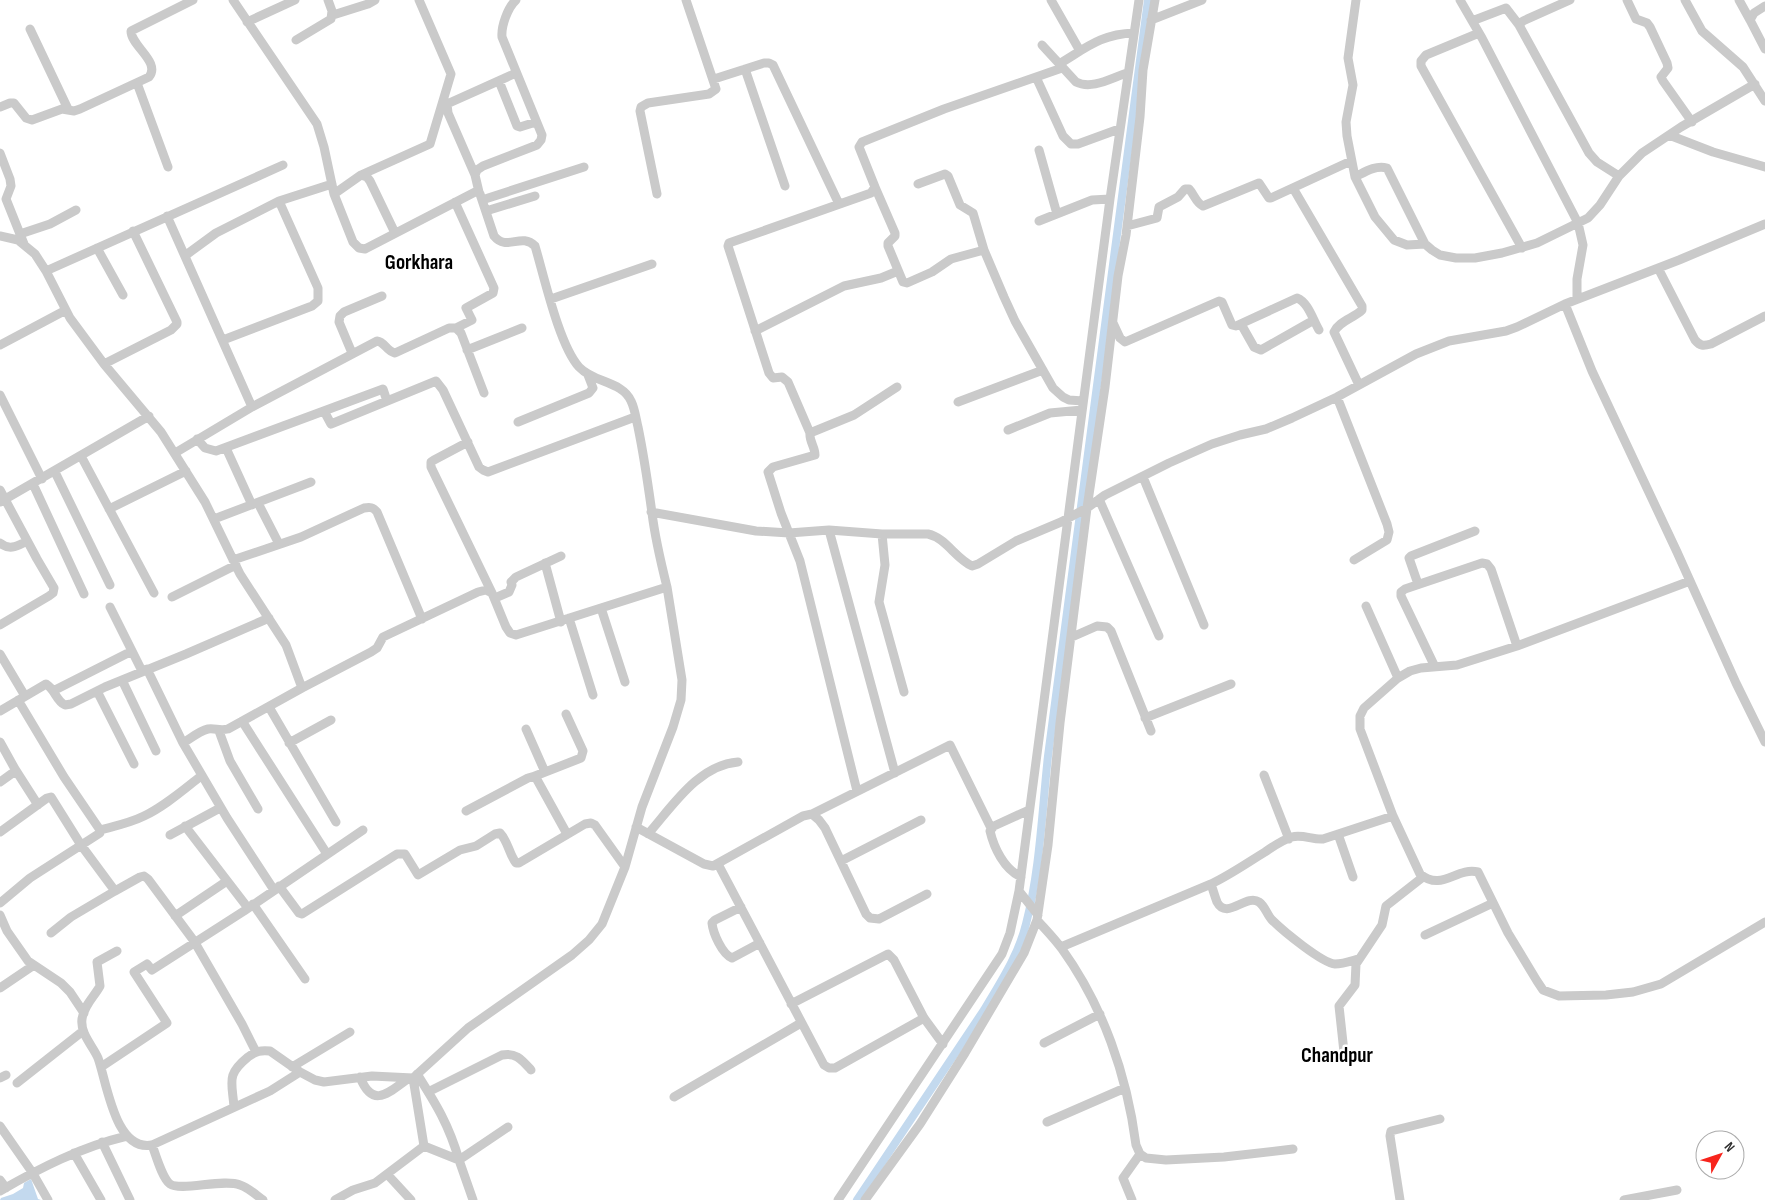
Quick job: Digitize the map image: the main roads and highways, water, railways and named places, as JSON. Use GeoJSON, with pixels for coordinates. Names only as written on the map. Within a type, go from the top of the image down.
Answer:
{"type":"FeatureCollection","features":[{"type":"Feature","properties":{"kind":"water"},"geometry":{"type":"Polygon","coordinates":[[[31,1179],[38,1199],[41,1200],[0,1200],[23,1188],[24,1183],[31,1179]]]}},
{"type":"Feature","properties":{"kind":"waterway"},"geometry":{"type":"LineString","coordinates":[[857,1200],[984,1010],[1019,946],[1031,904],[1038,862],[1048,756],[1148,0]]}},
{"type":"Feature","properties":{"kind":"district","name":"Gorkhara"},"geometry":{"type":"Point","coordinates":[419,262]}},
{"type":"Feature","properties":{"kind":"district","name":"Chandpur"},"geometry":{"type":"Point","coordinates":[1337,1055]}}]}
